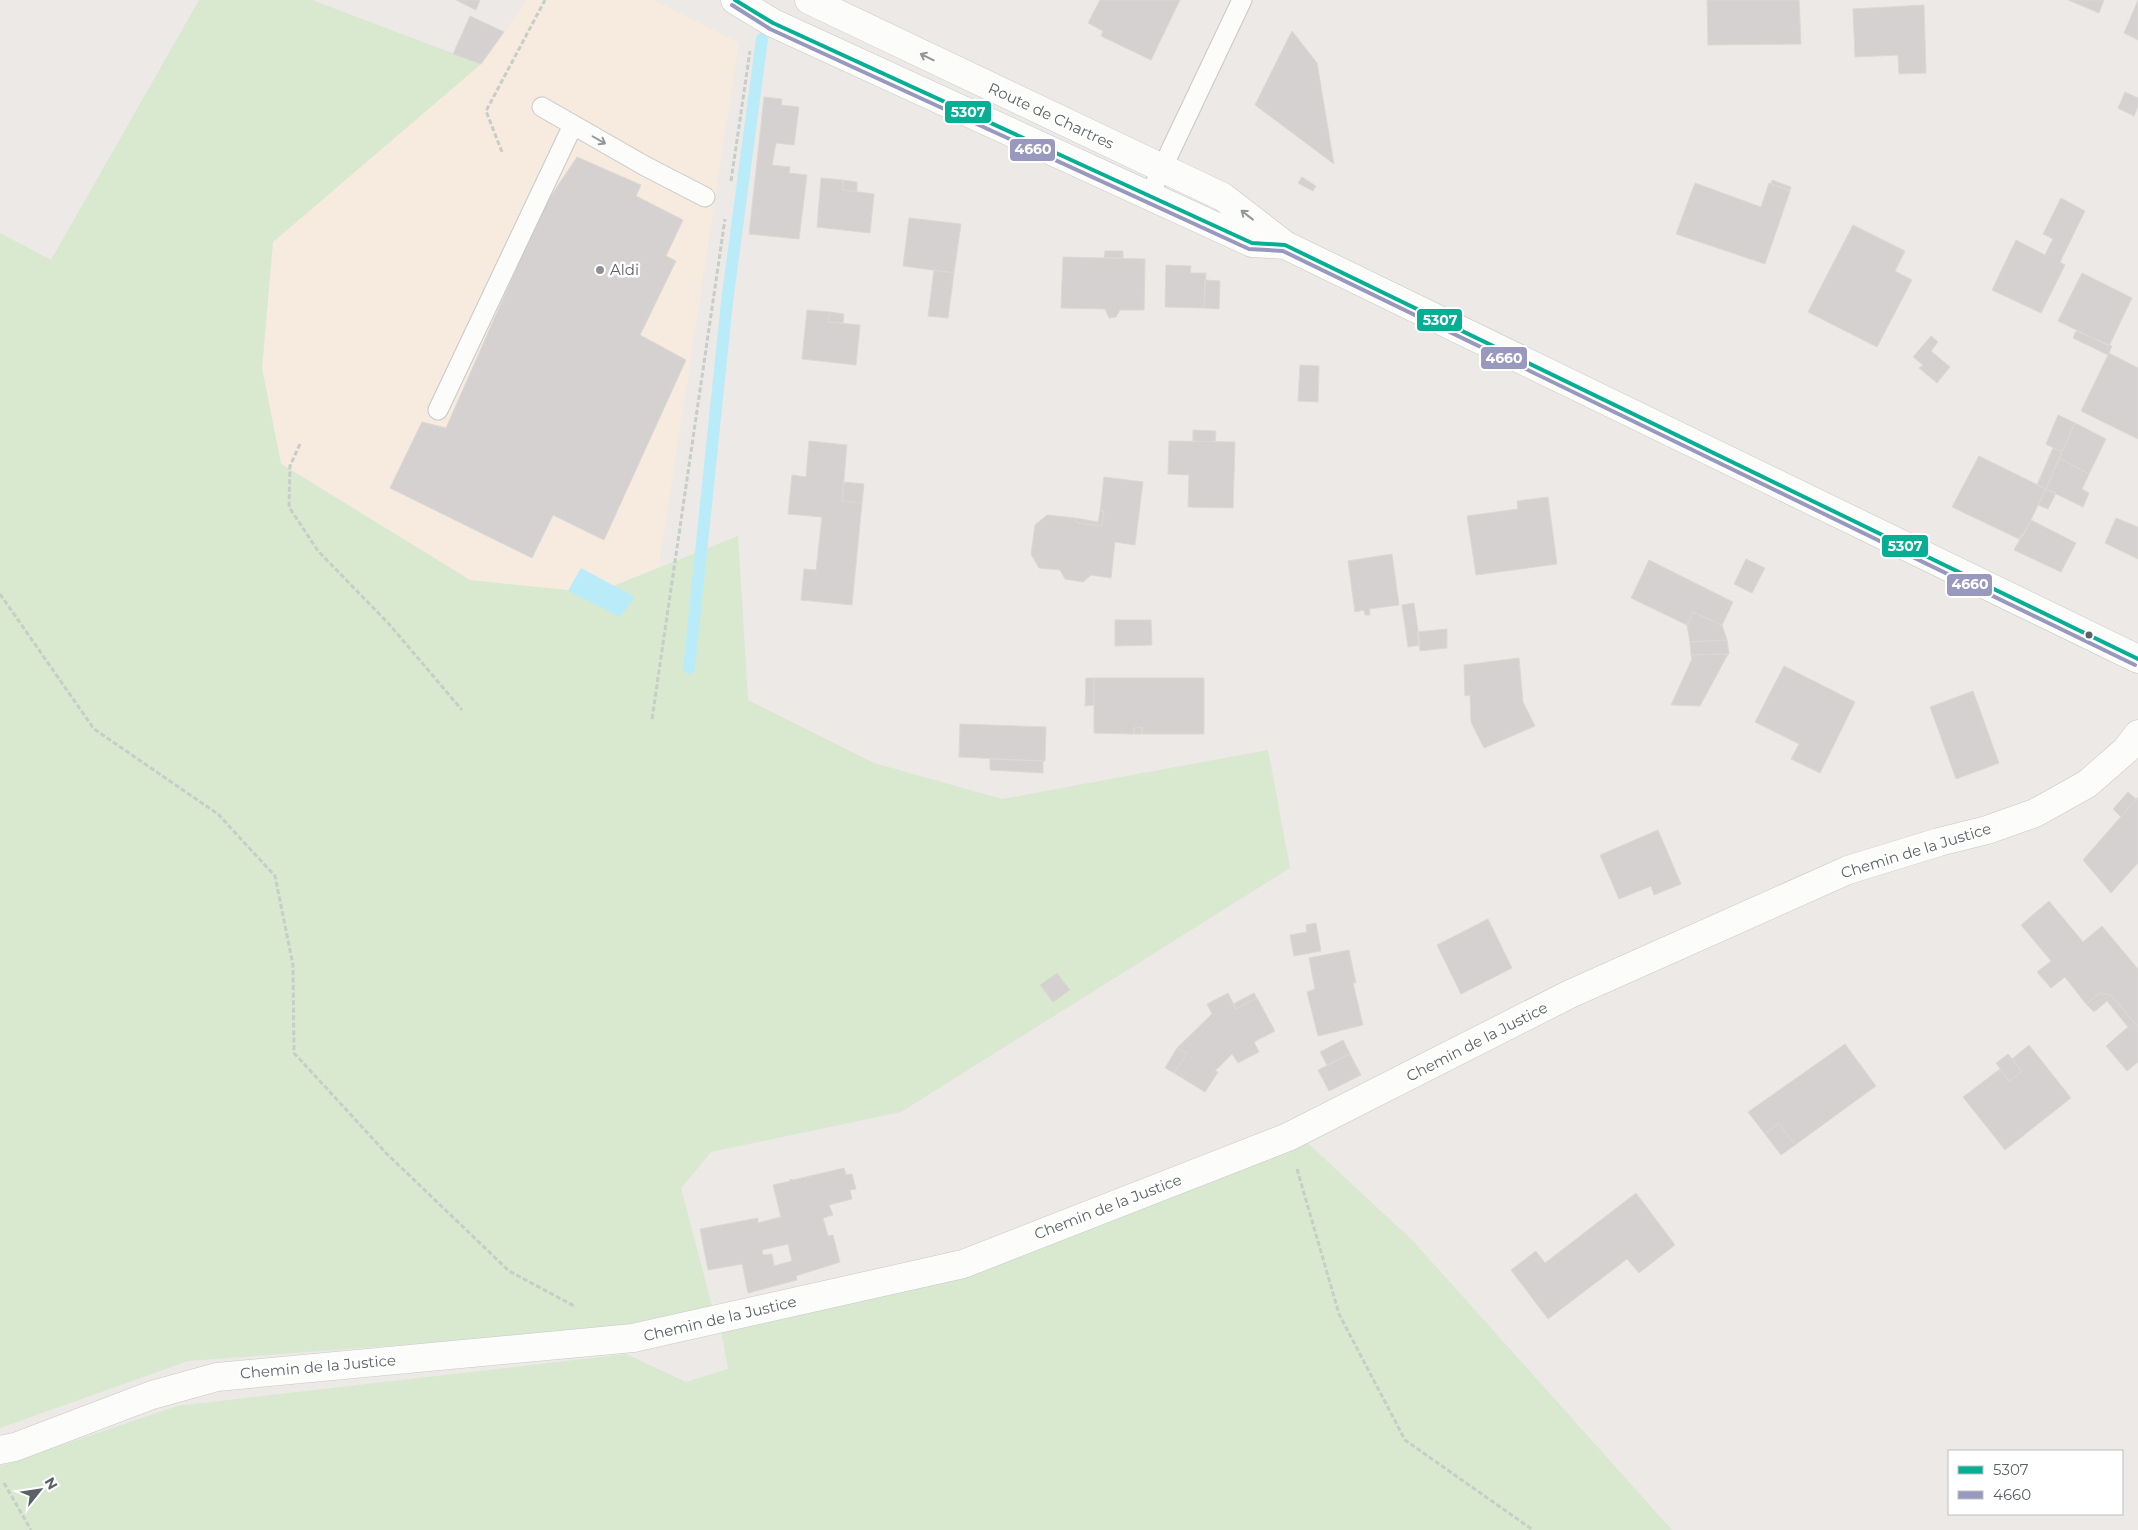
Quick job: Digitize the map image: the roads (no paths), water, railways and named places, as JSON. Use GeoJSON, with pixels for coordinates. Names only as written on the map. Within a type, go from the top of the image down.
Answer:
{"type":"FeatureCollection","features":[{"type":"Feature","properties":{"kind":"street","name":"Route de Chartres"},"geometry":{"type":"LineString","coordinates":[[735,0],[773,23],[1252,243],[1285,245]]}},
{"type":"Feature","properties":{"kind":"street","name":"Route de Chartres"},"geometry":{"type":"LineString","coordinates":[[809,0],[1223,197],[1285,245],[2138,659]]}},
{"type":"Feature","properties":{"kind":"street","name":"Chemin de la Justice"},"geometry":{"type":"LineString","coordinates":[[0,1450],[15,1447],[152,1395],[217,1377],[634,1338],[963,1264],[1288,1137],[1570,994],[1848,870],[1939,842],[1988,830],[2035,813],[2087,784],[2126,750],[2138,734]]}},
{"type":"Feature","properties":{"kind":"lane"},"geometry":{"type":"LineString","coordinates":[[1149,196],[1242,0]]}},
{"type":"Feature","properties":{"kind":"lane"},"geometry":{"type":"LineString","coordinates":[[542,107],[645,166],[705,197]]}},
{"type":"Feature","properties":{"kind":"lane"},"geometry":{"type":"LineString","coordinates":[[438,410],[573,125]]}},
{"type":"Feature","properties":{"kind":"water"},"geometry":{"type":"Polygon","coordinates":[[[581,568],[635,597],[620,617],[568,591],[581,568]]]}},
{"type":"Feature","properties":{"kind":"waterway"},"geometry":{"type":"LineString","coordinates":[[689,668],[727,302],[762,39]]}},
{"type":"Feature","properties":{"kind":"place","name":"Aldi"},"geometry":{"type":"Point","coordinates":[600,270]}}]}
